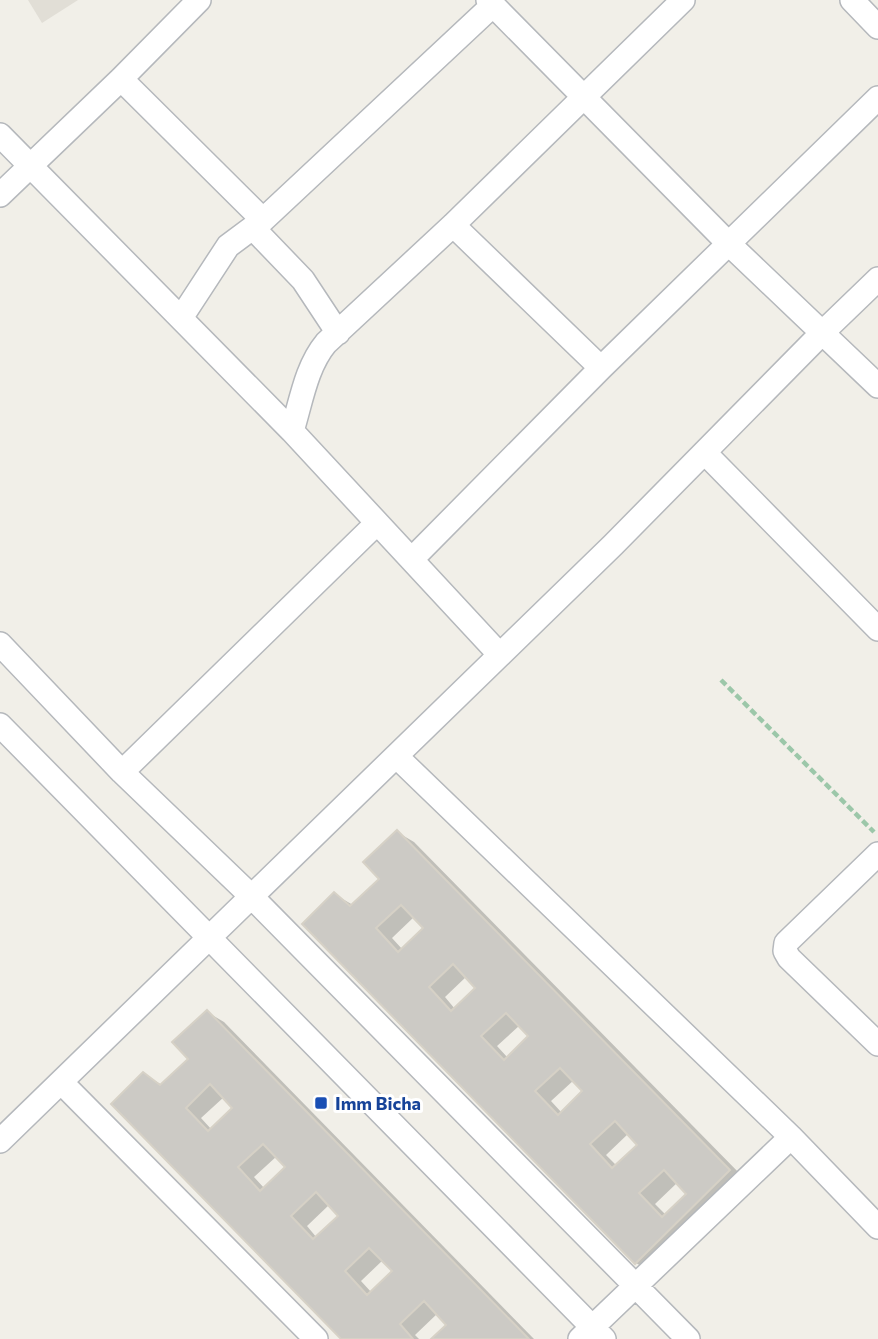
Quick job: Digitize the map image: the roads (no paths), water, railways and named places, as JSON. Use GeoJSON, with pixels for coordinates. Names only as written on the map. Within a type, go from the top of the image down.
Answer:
{"type":"FeatureCollection","features":[{"type":"Feature","properties":{"kind":"street"},"geometry":{"type":"LineString","coordinates":[[0,195],[199,0]]}},
{"type":"Feature","properties":{"kind":"street"},"geometry":{"type":"LineString","coordinates":[[292,431],[319,352],[584,99],[683,0]]}},
{"type":"Feature","properties":{"kind":"street"},"geometry":{"type":"LineString","coordinates":[[852,0],[878,27]]}},
{"type":"Feature","properties":{"kind":"street"},"geometry":{"type":"LineString","coordinates":[[181,317],[205,285],[228,246],[258,224],[490,3],[728,243],[878,386]]}},
{"type":"Feature","properties":{"kind":"street"},"geometry":{"type":"LineString","coordinates":[[121,79],[258,224],[298,274],[338,333]]}},
{"type":"Feature","properties":{"kind":"street"},"geometry":{"type":"LineString","coordinates":[[412,559],[601,368],[878,98]]}},
{"type":"Feature","properties":{"kind":"street"},"geometry":{"type":"LineString","coordinates":[[0,135],[292,431],[500,655]]}},
{"type":"Feature","properties":{"kind":"street"},"geometry":{"type":"LineString","coordinates":[[453,225],[601,368]]}},
{"type":"Feature","properties":{"kind":"street"},"geometry":{"type":"LineString","coordinates":[[0,1141],[500,655],[878,279]]}},
{"type":"Feature","properties":{"kind":"street"},"geometry":{"type":"LineString","coordinates":[[705,453],[878,629]]}},
{"type":"Feature","properties":{"kind":"street"},"geometry":{"type":"LineString","coordinates":[[122,772],[377,523]]}},
{"type":"Feature","properties":{"kind":"street"},"geometry":{"type":"LineString","coordinates":[[0,644],[122,772],[251,896],[688,1339]]}},
{"type":"Feature","properties":{"kind":"street"},"geometry":{"type":"LineString","coordinates":[[0,725],[209,937],[592,1335],[635,1286],[791,1137]]}},
{"type":"Feature","properties":{"kind":"street"},"geometry":{"type":"LineString","coordinates":[[396,755],[791,1137],[878,1227]]}},
{"type":"Feature","properties":{"kind":"street"},"geometry":{"type":"LineString","coordinates":[[878,854],[786,943],[785,951],[789,958],[878,1044]]}},
{"type":"Feature","properties":{"kind":"street"},"geometry":{"type":"LineString","coordinates":[[61,1082],[316,1339]]}},
{"type":"Feature","properties":{"kind":"place","name":"Imm Bicha"},"geometry":{"type":"Point","coordinates":[321,1103]}}]}
